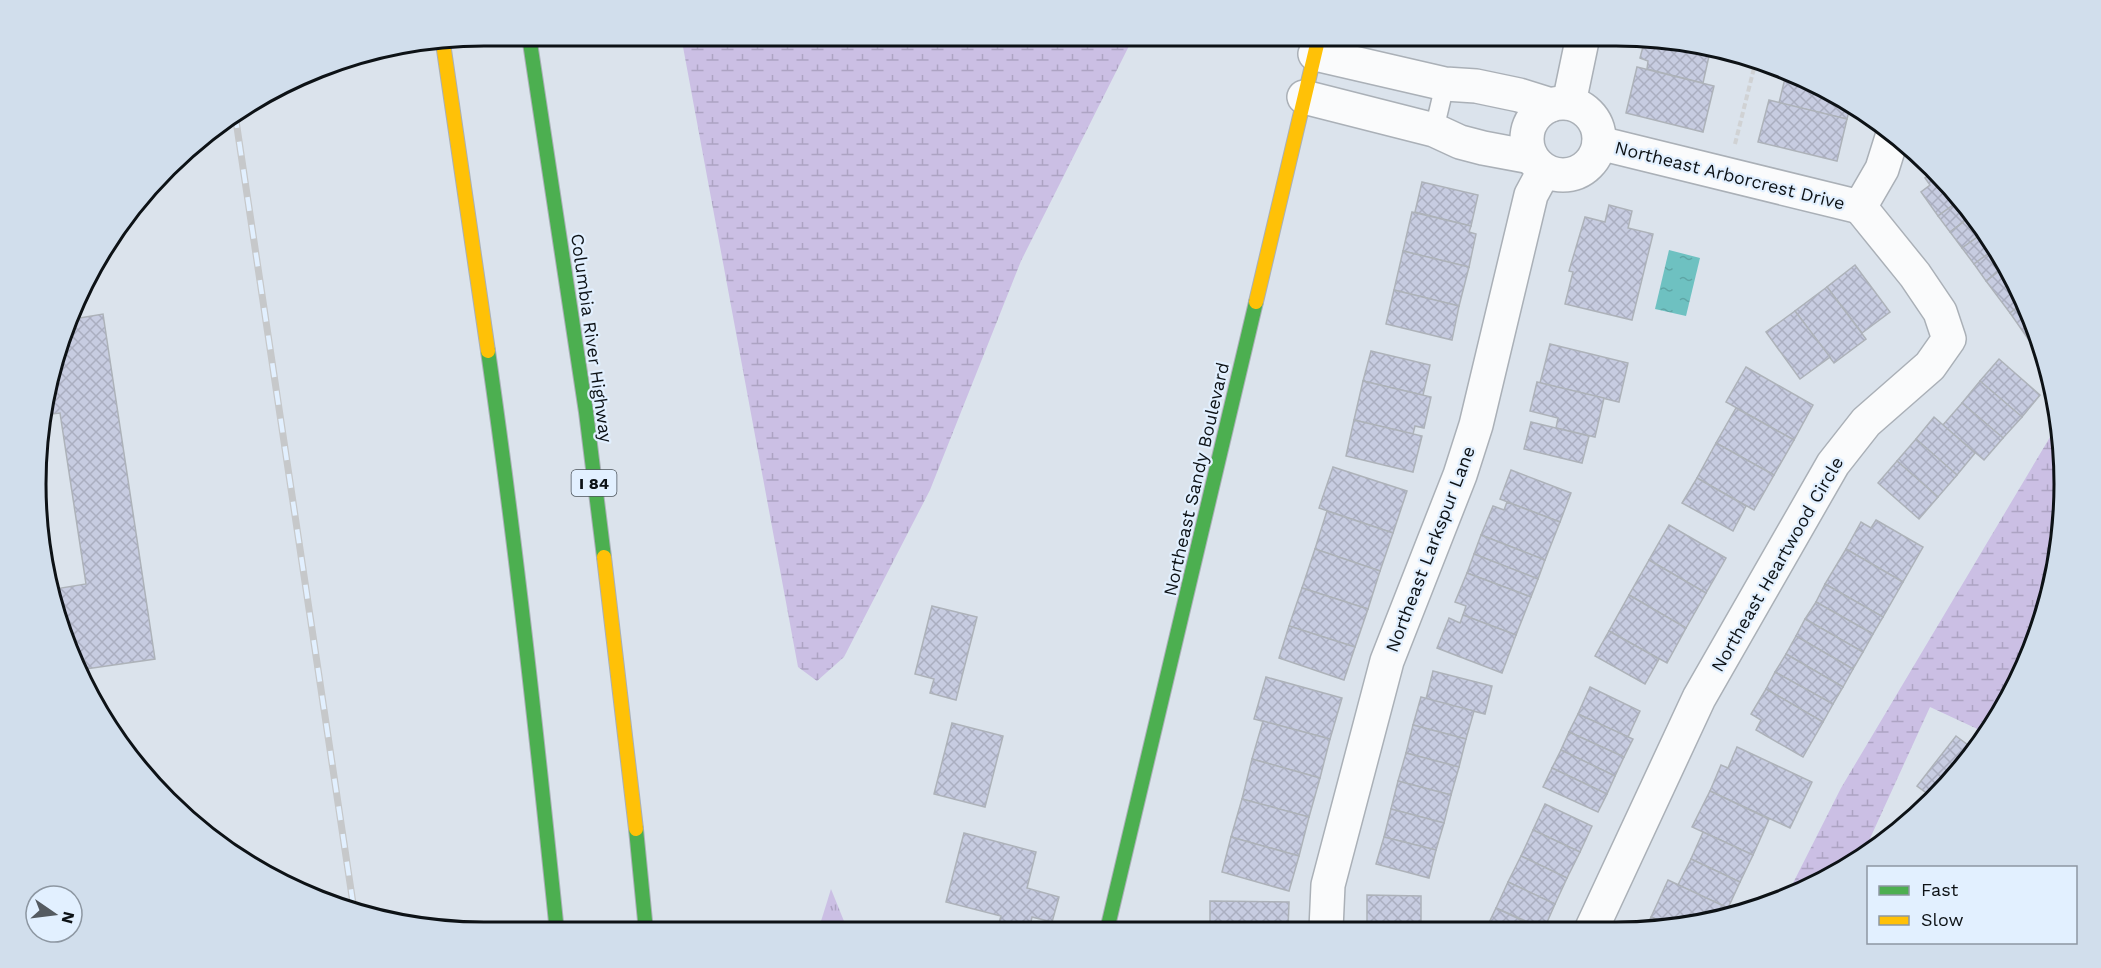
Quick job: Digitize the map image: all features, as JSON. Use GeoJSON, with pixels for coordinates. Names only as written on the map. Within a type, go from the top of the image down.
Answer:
{"type":"FeatureCollection","features":[{"type":"Feature","properties":{"kind":"main road","name":"Columbia River Highway"},"geometry":{"type":"LineString","coordinates":[[531,46],[586,412],[630,774],[645,922]]}},
{"type":"Feature","properties":{"kind":"main road","name":"Northeast Sandy Boulevard"},"geometry":{"type":"LineString","coordinates":[[1109,922],[1317,46]]}},
{"type":"Feature","properties":{"kind":"main road"},"geometry":{"type":"LineString","coordinates":[[444,48],[507,483],[528,647],[556,922]]}},
{"type":"Feature","properties":{"kind":"street","name":"Northeast Arborcrest Drive"},"geometry":{"type":"LineString","coordinates":[[1304,97],[1434,129],[1460,142],[1506,153],[1538,164],[1556,175],[1568,176],[1579,172],[1589,165],[1596,155],[1599,132],[1588,113],[1580,107],[1476,86],[1445,84],[1320,46]]}},
{"type":"Feature","properties":{"kind":"street"},"geometry":{"type":"LineString","coordinates":[[1538,164],[1527,145],[1527,132],[1539,111],[1560,104],[1580,46]]}},
{"type":"Feature","properties":{"kind":"street","name":"Northeast Arborcrest Drive"},"geometry":{"type":"LineString","coordinates":[[1599,142],[1860,207]]}},
{"type":"Feature","properties":{"kind":"street"},"geometry":{"type":"LineString","coordinates":[[1860,207],[1882,169],[1890,143]]}},
{"type":"Feature","properties":{"kind":"street","name":"Northeast Larkspur Lane"},"geometry":{"type":"LineString","coordinates":[[1326,922],[1328,885],[1387,661],[1469,445],[1538,164]]}},
{"type":"Feature","properties":{"kind":"street","name":"Northeast Heartwood Circle"},"geometry":{"type":"LineString","coordinates":[[1595,922],[1699,698],[1833,464],[1866,422],[1930,366],[1949,339],[1940,312],[1915,275],[1860,207]]}},
{"type":"Feature","properties":{"kind":"lane"},"geometry":{"type":"LineString","coordinates":[[1434,129],[1445,84]]}},
{"type":"Feature","properties":{"kind":"path"},"geometry":{"type":"LineString","coordinates":[[1728,175],[1754,69]]}},
{"type":"Feature","properties":{"kind":"green space"},"geometry":{"type":"Polygon","coordinates":[[[683,46],[1129,46],[1021,261],[930,490],[844,657],[817,681],[798,667],[683,46]]]}},
{"type":"Feature","properties":{"kind":"green space"},"geometry":{"type":"Polygon","coordinates":[[[2052,434],[2054,513],[2046,569],[2031,625],[1996,703],[1979,730],[1930,707],[1869,842],[1836,863],[1792,884],[1841,788],[2052,434]]]}},
{"type":"Feature","properties":{"kind":"green space"},"geometry":{"type":"Polygon","coordinates":[[[831,889],[844,922],[821,922],[831,889]]]}},
{"type":"Feature","properties":{"kind":"water"},"geometry":{"type":"Polygon","coordinates":[[[1669,250],[1700,258],[1686,316],[1655,309],[1669,250]]]}},
{"type":"Feature","properties":{"kind":"building"},"geometry":{"type":"Polygon","coordinates":[[[1643,47],[1709,56],[1703,83],[1647,69],[1648,61],[1640,58],[1643,47]]]}},
{"type":"Feature","properties":{"kind":"building"},"geometry":{"type":"Polygon","coordinates":[[[1637,67],[1714,86],[1703,132],[1626,113],[1637,67]]]}},
{"type":"Feature","properties":{"kind":"building"},"geometry":{"type":"Polygon","coordinates":[[[1785,80],[1849,113],[1847,119],[1779,103],[1785,80]]]}},
{"type":"Feature","properties":{"kind":"building"},"geometry":{"type":"Polygon","coordinates":[[[1769,100],[1847,119],[1837,161],[1758,142],[1769,100]]]}},
{"type":"Feature","properties":{"kind":"building"},"geometry":{"type":"Polygon","coordinates":[[[1927,176],[1953,205],[1938,216],[1921,192],[1930,185],[1925,178],[1927,176]]]}},
{"type":"Feature","properties":{"kind":"building"},"geometry":{"type":"Polygon","coordinates":[[[1422,182],[1478,195],[1471,226],[1415,212],[1422,182]]]}},
{"type":"Feature","properties":{"kind":"building"},"geometry":{"type":"Polygon","coordinates":[[[1609,205],[1632,211],[1628,228],[1653,234],[1632,320],[1565,304],[1573,272],[1569,271],[1585,217],[1605,222],[1609,205]]]}},
{"type":"Feature","properties":{"kind":"building"},"geometry":{"type":"Polygon","coordinates":[[[1953,205],[1966,220],[1950,232],[1938,216],[1953,205]]]}},
{"type":"Feature","properties":{"kind":"building"},"geometry":{"type":"Polygon","coordinates":[[[1412,212],[1471,226],[1469,232],[1476,234],[1469,267],[1403,251],[1412,212]]]}},
{"type":"Feature","properties":{"kind":"building"},"geometry":{"type":"Polygon","coordinates":[[[1966,220],[1978,237],[1962,248],[1950,232],[1966,220]]]}},
{"type":"Feature","properties":{"kind":"building"},"geometry":{"type":"Polygon","coordinates":[[[1978,237],[1989,253],[1974,264],[1962,248],[1978,237]]]}},
{"type":"Feature","properties":{"kind":"building"},"geometry":{"type":"Polygon","coordinates":[[[1403,251],[1469,267],[1459,306],[1394,290],[1403,251]]]}},
{"type":"Feature","properties":{"kind":"building"},"geometry":{"type":"Polygon","coordinates":[[[1989,253],[1999,271],[1986,281],[1974,264],[1989,253]]]}},
{"type":"Feature","properties":{"kind":"building"},"geometry":{"type":"Polygon","coordinates":[[[1855,265],[1890,312],[1862,333],[1827,287],[1855,265]]]}},
{"type":"Feature","properties":{"kind":"building"},"geometry":{"type":"Polygon","coordinates":[[[1999,271],[2017,308],[2010,313],[1986,281],[1999,271]]]}},
{"type":"Feature","properties":{"kind":"building"},"geometry":{"type":"Polygon","coordinates":[[[1827,287],[1866,339],[1834,363],[1795,311],[1827,287]]]}},
{"type":"Feature","properties":{"kind":"building"},"geometry":{"type":"Polygon","coordinates":[[[1394,290],[1459,306],[1452,340],[1386,324],[1394,290]]]}},
{"type":"Feature","properties":{"kind":"building"},"geometry":{"type":"Polygon","coordinates":[[[2017,308],[2031,343],[2010,313],[2017,308]]]}},
{"type":"Feature","properties":{"kind":"building"},"geometry":{"type":"Polygon","coordinates":[[[1795,311],[1830,357],[1800,379],[1766,332],[1795,311]]]}},
{"type":"Feature","properties":{"kind":"building"},"geometry":{"type":"Polygon","coordinates":[[[103,314],[155,659],[88,669],[70,625],[59,588],[86,584],[60,413],[52,414],[61,371],[80,318],[103,314]]]}},
{"type":"Feature","properties":{"kind":"building"},"geometry":{"type":"Polygon","coordinates":[[[1550,344],[1628,363],[1619,402],[1540,383],[1550,344]]]}},
{"type":"Feature","properties":{"kind":"building"},"geometry":{"type":"Polygon","coordinates":[[[1371,351],[1430,365],[1423,395],[1363,381],[1371,351]]]}},
{"type":"Feature","properties":{"kind":"building"},"geometry":{"type":"Polygon","coordinates":[[[1999,359],[2040,395],[2022,417],[1980,381],[1999,359]]]}},
{"type":"Feature","properties":{"kind":"building"},"geometry":{"type":"Polygon","coordinates":[[[1746,367],[1813,405],[1794,440],[1726,402],[1746,367]]]}},
{"type":"Feature","properties":{"kind":"building"},"geometry":{"type":"Polygon","coordinates":[[[1363,381],[1431,397],[1424,428],[1415,426],[1413,434],[1354,420],[1363,381]]]}},
{"type":"Feature","properties":{"kind":"building"},"geometry":{"type":"Polygon","coordinates":[[[1980,381],[2022,417],[2003,438],[1962,403],[1980,381]]]}},
{"type":"Feature","properties":{"kind":"building"},"geometry":{"type":"Polygon","coordinates":[[[1537,382],[1604,398],[1595,437],[1556,428],[1558,418],[1530,411],[1537,382]]]}},
{"type":"Feature","properties":{"kind":"building"},"geometry":{"type":"Polygon","coordinates":[[[1962,403],[2003,438],[1984,460],[1943,425],[1962,403]]]}},
{"type":"Feature","properties":{"kind":"building"},"geometry":{"type":"Polygon","coordinates":[[[1736,408],[1794,440],[1774,475],[1716,443],[1736,408]]]}},
{"type":"Feature","properties":{"kind":"building"},"geometry":{"type":"Polygon","coordinates":[[[1934,417],[1975,453],[1957,475],[1916,439],[1934,417]]]}},
{"type":"Feature","properties":{"kind":"building"},"geometry":{"type":"Polygon","coordinates":[[[1354,420],[1422,436],[1413,472],[1346,456],[1354,420]]]}},
{"type":"Feature","properties":{"kind":"building"},"geometry":{"type":"Polygon","coordinates":[[[1531,422],[1589,436],[1582,463],[1524,449],[1531,422]]]}},
{"type":"Feature","properties":{"kind":"building"},"geometry":{"type":"Polygon","coordinates":[[[1916,439],[1957,475],[1938,497],[1897,461],[1916,439]]]}},
{"type":"Feature","properties":{"kind":"building"},"geometry":{"type":"Polygon","coordinates":[[[1716,443],[1774,475],[1754,510],[1697,478],[1716,443]]]}},
{"type":"Feature","properties":{"kind":"building"},"geometry":{"type":"Polygon","coordinates":[[[1897,461],[1938,497],[1919,519],[1878,483],[1897,461]]]}},
{"type":"Feature","properties":{"kind":"building"},"geometry":{"type":"Polygon","coordinates":[[[1333,467],[1407,491],[1393,533],[1319,508],[1333,467]]]}},
{"type":"Feature","properties":{"kind":"building"},"geometry":{"type":"Polygon","coordinates":[[[1511,470],[1571,493],[1560,522],[1500,499],[1511,470]]]}},
{"type":"Feature","properties":{"kind":"building"},"geometry":{"type":"Polygon","coordinates":[[[1697,478],[1746,506],[1733,531],[1682,503],[1697,478]]]}},
{"type":"Feature","properties":{"kind":"building"},"geometry":{"type":"Polygon","coordinates":[[[1507,502],[1560,522],[1545,560],[1481,535],[1493,506],[1504,510],[1507,502]]]}},
{"type":"Feature","properties":{"kind":"building"},"geometry":{"type":"Polygon","coordinates":[[[1327,511],[1393,533],[1380,571],[1315,549],[1327,511]]]}},
{"type":"Feature","properties":{"kind":"building"},"geometry":{"type":"Polygon","coordinates":[[[1876,520],[1923,547],[1903,582],[1846,549],[1861,522],[1871,528],[1876,520]]]}},
{"type":"Feature","properties":{"kind":"building"},"geometry":{"type":"Polygon","coordinates":[[[1669,525],[1726,558],[1706,593],[1649,560],[1669,525]]]}},
{"type":"Feature","properties":{"kind":"building"},"geometry":{"type":"Polygon","coordinates":[[[1481,535],[1545,560],[1538,579],[1474,554],[1481,535]]]}},
{"type":"Feature","properties":{"kind":"building"},"geometry":{"type":"Polygon","coordinates":[[[1315,549],[1380,571],[1368,609],[1302,588],[1315,549]]]}},
{"type":"Feature","properties":{"kind":"building"},"geometry":{"type":"Polygon","coordinates":[[[1846,549],[1903,582],[1883,617],[1825,584],[1846,549]]]}},
{"type":"Feature","properties":{"kind":"building"},"geometry":{"type":"Polygon","coordinates":[[[1474,554],[1538,579],[1531,597],[1467,573],[1474,554]]]}},
{"type":"Feature","properties":{"kind":"building"},"geometry":{"type":"Polygon","coordinates":[[[1649,560],[1706,593],[1686,628],[1629,595],[1649,560]]]}},
{"type":"Feature","properties":{"kind":"building"},"geometry":{"type":"Polygon","coordinates":[[[1467,573],[1531,597],[1516,635],[1463,615],[1466,606],[1455,602],[1467,573]]]}},
{"type":"Feature","properties":{"kind":"building"},"geometry":{"type":"Polygon","coordinates":[[[1825,584],[1883,617],[1873,634],[1816,602],[1825,584]]]}},
{"type":"Feature","properties":{"kind":"building"},"geometry":{"type":"Polygon","coordinates":[[[1302,588],[1368,609],[1355,647],[1289,626],[1302,588]]]}},
{"type":"Feature","properties":{"kind":"building"},"geometry":{"type":"Polygon","coordinates":[[[1629,595],[1686,628],[1667,663],[1609,631],[1629,595]]]}},
{"type":"Feature","properties":{"kind":"building"},"geometry":{"type":"Polygon","coordinates":[[[1816,602],[1873,634],[1863,652],[1805,619],[1816,602]]]}},
{"type":"Feature","properties":{"kind":"building"},"geometry":{"type":"Polygon","coordinates":[[[932,606],[977,617],[956,700],[930,693],[934,679],[915,674],[932,606]]]}},
{"type":"Feature","properties":{"kind":"building"},"geometry":{"type":"Polygon","coordinates":[[[1463,615],[1516,635],[1502,673],[1437,648],[1449,618],[1460,623],[1463,615]]]}},
{"type":"Feature","properties":{"kind":"building"},"geometry":{"type":"Polygon","coordinates":[[[1805,619],[1863,652],[1853,669],[1796,636],[1805,619]]]}},
{"type":"Feature","properties":{"kind":"building"},"geometry":{"type":"Polygon","coordinates":[[[1289,626],[1355,647],[1344,680],[1279,658],[1289,626]]]}},
{"type":"Feature","properties":{"kind":"building"},"geometry":{"type":"Polygon","coordinates":[[[1609,631],[1659,659],[1645,684],[1595,656],[1609,631]]]}},
{"type":"Feature","properties":{"kind":"building"},"geometry":{"type":"Polygon","coordinates":[[[1796,636],[1853,669],[1843,687],[1786,654],[1796,636]]]}},
{"type":"Feature","properties":{"kind":"building"},"geometry":{"type":"Polygon","coordinates":[[[1786,654],[1843,687],[1833,704],[1775,672],[1786,654]]]}},
{"type":"Feature","properties":{"kind":"building"},"geometry":{"type":"Polygon","coordinates":[[[1433,671],[1492,686],[1485,714],[1426,699],[1433,671]]]}},
{"type":"Feature","properties":{"kind":"building"},"geometry":{"type":"Polygon","coordinates":[[[1775,672],[1833,704],[1823,722],[1766,689],[1775,672]]]}},
{"type":"Feature","properties":{"kind":"building"},"geometry":{"type":"Polygon","coordinates":[[[1266,677],[1342,698],[1330,739],[1254,719],[1266,677]]]}},
{"type":"Feature","properties":{"kind":"building"},"geometry":{"type":"Polygon","coordinates":[[[1590,687],[1640,711],[1628,737],[1578,714],[1590,687]]]}},
{"type":"Feature","properties":{"kind":"building"},"geometry":{"type":"Polygon","coordinates":[[[1766,689],[1823,722],[1803,757],[1756,730],[1761,720],[1751,714],[1766,689]]]}},
{"type":"Feature","properties":{"kind":"building"},"geometry":{"type":"Polygon","coordinates":[[[1421,697],[1474,711],[1466,739],[1413,725],[1421,697]]]}},
{"type":"Feature","properties":{"kind":"building"},"geometry":{"type":"Polygon","coordinates":[[[1578,714],[1633,739],[1624,757],[1569,732],[1578,714]]]}},
{"type":"Feature","properties":{"kind":"building"},"geometry":{"type":"Polygon","coordinates":[[[1263,721],[1330,739],[1320,778],[1252,759],[1263,721]]]}},
{"type":"Feature","properties":{"kind":"building"},"geometry":{"type":"Polygon","coordinates":[[[952,723],[1003,736],[985,807],[934,794],[952,723]]]}},
{"type":"Feature","properties":{"kind":"building"},"geometry":{"type":"Polygon","coordinates":[[[1413,725],[1466,739],[1459,767],[1406,753],[1413,725]]]}},
{"type":"Feature","properties":{"kind":"building"},"geometry":{"type":"Polygon","coordinates":[[[1569,732],[1624,757],[1615,776],[1561,750],[1569,732]]]}},
{"type":"Feature","properties":{"kind":"building"},"geometry":{"type":"Polygon","coordinates":[[[1956,736],[1968,745],[1926,793],[1917,786],[1956,736]]]}},
{"type":"Feature","properties":{"kind":"building"},"geometry":{"type":"Polygon","coordinates":[[[1737,747],[1812,782],[1790,828],[1710,791],[1721,765],[1728,768],[1737,747]]]}},
{"type":"Feature","properties":{"kind":"building"},"geometry":{"type":"Polygon","coordinates":[[[1561,750],[1615,776],[1607,794],[1552,768],[1561,750]]]}},
{"type":"Feature","properties":{"kind":"building"},"geometry":{"type":"Polygon","coordinates":[[[1406,753],[1459,767],[1451,795],[1398,781],[1406,753]]]}},
{"type":"Feature","properties":{"kind":"building"},"geometry":{"type":"Polygon","coordinates":[[[1252,759],[1320,778],[1309,817],[1242,799],[1252,759]]]}},
{"type":"Feature","properties":{"kind":"building"},"geometry":{"type":"Polygon","coordinates":[[[1552,768],[1607,794],[1598,812],[1543,787],[1552,768]]]}},
{"type":"Feature","properties":{"kind":"building"},"geometry":{"type":"Polygon","coordinates":[[[1398,781],[1451,795],[1444,823],[1391,809],[1398,781]]]}},
{"type":"Feature","properties":{"kind":"building"},"geometry":{"type":"Polygon","coordinates":[[[1710,791],[1769,819],[1753,855],[1692,827],[1710,791]]]}},
{"type":"Feature","properties":{"kind":"building"},"geometry":{"type":"Polygon","coordinates":[[[1242,799],[1309,817],[1299,856],[1231,837],[1242,799]]]}},
{"type":"Feature","properties":{"kind":"building"},"geometry":{"type":"Polygon","coordinates":[[[1545,804],[1592,826],[1580,852],[1533,830],[1545,804]]]}},
{"type":"Feature","properties":{"kind":"building"},"geometry":{"type":"Polygon","coordinates":[[[1391,809],[1444,823],[1436,850],[1384,837],[1391,809]]]}},
{"type":"Feature","properties":{"kind":"building"},"geometry":{"type":"Polygon","coordinates":[[[1533,830],[1580,852],[1567,878],[1521,856],[1533,830]]]}},
{"type":"Feature","properties":{"kind":"building"},"geometry":{"type":"Polygon","coordinates":[[[1703,832],[1753,855],[1740,882],[1691,859],[1703,832]]]}},
{"type":"Feature","properties":{"kind":"building"},"geometry":{"type":"Polygon","coordinates":[[[964,833],[1036,852],[1027,888],[1059,897],[1052,922],[1032,917],[1031,922],[999,922],[1001,916],[946,902],[964,833]]]}},
{"type":"Feature","properties":{"kind":"building"},"geometry":{"type":"Polygon","coordinates":[[[1231,837],[1299,856],[1289,891],[1222,872],[1231,837]]]}},
{"type":"Feature","properties":{"kind":"building"},"geometry":{"type":"Polygon","coordinates":[[[1384,837],[1436,850],[1429,878],[1376,864],[1384,837]]]}},
{"type":"Feature","properties":{"kind":"building"},"geometry":{"type":"Polygon","coordinates":[[[1521,856],[1567,878],[1555,904],[1508,882],[1521,856]]]}},
{"type":"Feature","properties":{"kind":"building"},"geometry":{"type":"Polygon","coordinates":[[[1691,859],[1740,882],[1727,908],[1678,885],[1691,859]]]}},
{"type":"Feature","properties":{"kind":"building"},"geometry":{"type":"Polygon","coordinates":[[[1668,880],[1727,908],[1674,918],[1657,920],[1651,917],[1668,880]]]}},
{"type":"Feature","properties":{"kind":"building"},"geometry":{"type":"Polygon","coordinates":[[[1508,882],[1555,904],[1547,922],[1528,922],[1496,908],[1508,882]]]}},
{"type":"Feature","properties":{"kind":"building"},"geometry":{"type":"Polygon","coordinates":[[[1367,895],[1421,896],[1421,922],[1367,922],[1367,895]]]}},
{"type":"Feature","properties":{"kind":"building"},"geometry":{"type":"Polygon","coordinates":[[[1210,901],[1289,902],[1288,922],[1210,922],[1210,901]]]}},
{"type":"Feature","properties":{"kind":"building"},"geometry":{"type":"Polygon","coordinates":[[[1496,908],[1525,922],[1489,922],[1496,908]]]}},
{"type":"Feature","properties":{"kind":"railway"},"geometry":{"type":"LineString","coordinates":[[236,123],[353,901]]}},
{"type":"Feature","properties":{"kind":"traffic: fast"},"geometry":{"type":"LineString","coordinates":[[531,46],[586,412],[604,557]]}},
{"type":"Feature","properties":{"kind":"traffic: fast"},"geometry":{"type":"LineString","coordinates":[[1109,922],[1256,302]]}},
{"type":"Feature","properties":{"kind":"traffic: fast"},"geometry":{"type":"LineString","coordinates":[[488,351],[526,641],[556,922]]}},
{"type":"Feature","properties":{"kind":"traffic: fast"},"geometry":{"type":"LineString","coordinates":[[636,829],[645,922]]}},
{"type":"Feature","properties":{"kind":"traffic: slow"},"geometry":{"type":"LineString","coordinates":[[1256,302],[1317,46]]}},
{"type":"Feature","properties":{"kind":"traffic: slow"},"geometry":{"type":"LineString","coordinates":[[444,48],[488,351]]}},
{"type":"Feature","properties":{"kind":"traffic: slow"},"geometry":{"type":"LineString","coordinates":[[604,557],[636,829]]}}]}
